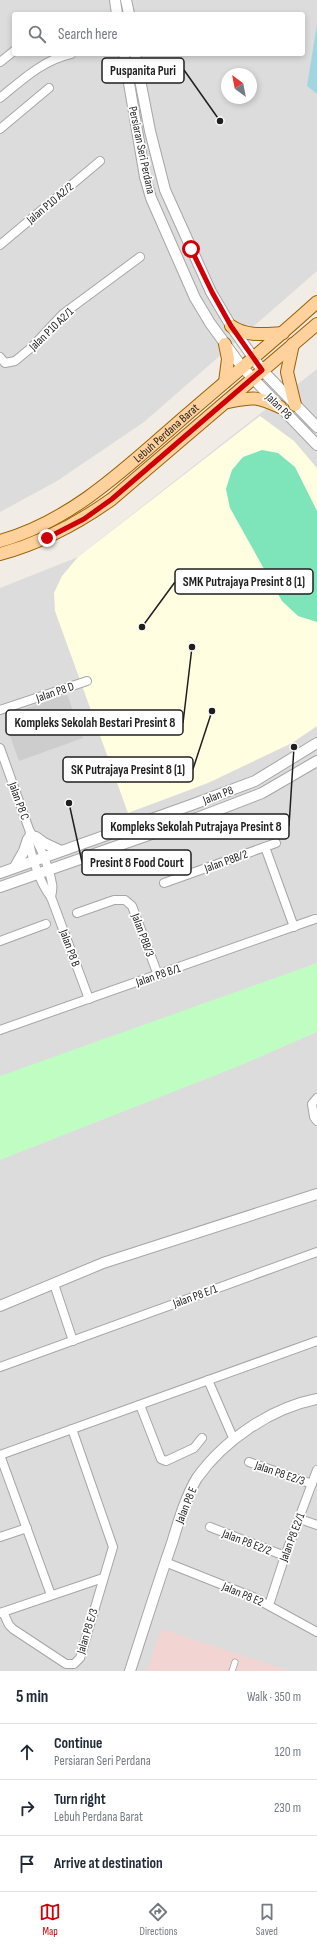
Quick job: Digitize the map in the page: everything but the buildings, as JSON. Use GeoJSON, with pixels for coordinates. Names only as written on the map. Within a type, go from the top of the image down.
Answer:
{"type":"FeatureCollection","features":[{"type":"Feature","properties":{"kind":"main road","name":"Lebuh Perdana Barat"},"geometry":{"type":"LineString","coordinates":[[0,541],[44,524],[76,507],[123,470],[317,302]]}},
{"type":"Feature","properties":{"kind":"main road","name":"Lebuh Perdana Barat"},"geometry":{"type":"LineString","coordinates":[[0,554],[47,538],[84,519],[142,475],[317,324]]}},
{"type":"Feature","properties":{"kind":"main road"},"geometry":{"type":"LineString","coordinates":[[231,326],[238,331],[251,334],[282,333]]}},
{"type":"Feature","properties":{"kind":"main road"},"geometry":{"type":"LineString","coordinates":[[225,344],[228,359],[225,382]]}},
{"type":"Feature","properties":{"kind":"main road"},"geometry":{"type":"LineString","coordinates":[[294,344],[287,372],[295,405]]}},
{"type":"Feature","properties":{"kind":"main road"},"geometry":{"type":"LineString","coordinates":[[226,403],[250,398],[259,398],[280,407]]}},
{"type":"Feature","properties":{"kind":"street"},"geometry":{"type":"LineString","coordinates":[[115,0],[117,12]]}},
{"type":"Feature","properties":{"kind":"street"},"geometry":{"type":"LineString","coordinates":[[126,0],[129,12]]}},
{"type":"Feature","properties":{"kind":"street"},"geometry":{"type":"LineString","coordinates":[[0,62],[12,53]]}},
{"type":"Feature","properties":{"kind":"street"},"geometry":{"type":"LineString","coordinates":[[1,94],[48,61],[62,56]]}},
{"type":"Feature","properties":{"kind":"street","name":"Persiaran Seri Perdana"},"geometry":{"type":"LineString","coordinates":[[124,56],[141,158],[151,198],[195,298],[242,368]]}},
{"type":"Feature","properties":{"kind":"street","name":"Persiaran Seri Perdana"},"geometry":{"type":"LineString","coordinates":[[136,56],[150,131],[165,190],[212,292],[231,326],[253,357]]}},
{"type":"Feature","properties":{"kind":"street"},"geometry":{"type":"LineString","coordinates":[[0,129],[49,88]]}},
{"type":"Feature","properties":{"kind":"street","name":"Jalan P10 A2/2"},"geometry":{"type":"LineString","coordinates":[[0,245],[100,161]]}},
{"type":"Feature","properties":{"kind":"street","name":"Jalan P10 A2/1"},"geometry":{"type":"LineString","coordinates":[[0,357],[5,362],[15,362],[37,343],[63,314],[140,257]]}},
{"type":"Feature","properties":{"kind":"street","name":"Jalan P8"},"geometry":{"type":"LineString","coordinates":[[253,357],[262,370],[317,427]]}},
{"type":"Feature","properties":{"kind":"street","name":"Jalan P8"},"geometry":{"type":"LineString","coordinates":[[242,368],[317,445]]}},
{"type":"Feature","properties":{"kind":"street","name":"Jalan P8 D"},"geometry":{"type":"LineString","coordinates":[[0,710],[87,681]]}},
{"type":"Feature","properties":{"kind":"street","name":"Jalan P8"},"geometry":{"type":"LineString","coordinates":[[0,873],[255,781],[317,743]]}},
{"type":"Feature","properties":{"kind":"street","name":"Jalan P8 C"},"geometry":{"type":"LineString","coordinates":[[0,748],[43,872]]}},
{"type":"Feature","properties":{"kind":"street","name":"Jalan P8"},"geometry":{"type":"LineString","coordinates":[[0,887],[197,818],[262,792],[317,761]]}},
{"type":"Feature","properties":{"kind":"street"},"geometry":{"type":"LineString","coordinates":[[15,868],[31,836],[61,851]]}},
{"type":"Feature","properties":{"kind":"street","name":"Jalan P8B/2"},"geometry":{"type":"LineString","coordinates":[[164,883],[276,843]]}},
{"type":"Feature","properties":{"kind":"street"},"geometry":{"type":"LineString","coordinates":[[265,847],[294,927]]}},
{"type":"Feature","properties":{"kind":"street","name":"Jalan P8 B"},"geometry":{"type":"LineString","coordinates":[[43,872],[52,885],[51,897],[89,999]]}},
{"type":"Feature","properties":{"kind":"street","name":"Jalan P8B/3"},"geometry":{"type":"LineString","coordinates":[[77,913],[114,900],[125,900],[132,906],[158,975]]}},
{"type":"Feature","properties":{"kind":"street","name":"Jalan P8 B/1"},"geometry":{"type":"LineString","coordinates":[[0,1030],[315,919]]}},
{"type":"Feature","properties":{"kind":"street"},"geometry":{"type":"LineString","coordinates":[[0,941],[46,924]]}},
{"type":"Feature","properties":{"kind":"street"},"geometry":{"type":"LineString","coordinates":[[317,1098],[312,1104],[314,1117],[317,1121]]}},
{"type":"Feature","properties":{"kind":"street"},"geometry":{"type":"LineString","coordinates":[[0,1306],[110,1261],[317,1194]]}},
{"type":"Feature","properties":{"kind":"street","name":"Jalan P8 E/1"},"geometry":{"type":"LineString","coordinates":[[0,1367],[317,1252]]}},
{"type":"Feature","properties":{"kind":"street"},"geometry":{"type":"LineString","coordinates":[[54,1284],[73,1341]]}},
{"type":"Feature","properties":{"kind":"street"},"geometry":{"type":"LineString","coordinates":[[51,1595],[0,1455],[317,1341]]}},
{"type":"Feature","properties":{"kind":"street"},"geometry":{"type":"LineString","coordinates":[[208,1380],[234,1440]]}},
{"type":"Feature","properties":{"kind":"street","name":"Jalan P8 E"},"geometry":{"type":"LineString","coordinates":[[130,1671],[181,1516],[197,1479],[220,1452],[262,1420],[290,1408],[317,1399]]}},
{"type":"Feature","properties":{"kind":"street"},"geometry":{"type":"LineString","coordinates":[[140,1405],[161,1460],[166,1461],[194,1448],[202,1438]]}},
{"type":"Feature","properties":{"kind":"street","name":"Jalan P8 E/3"},"geometry":{"type":"LineString","coordinates":[[72,1429],[113,1547],[102,1578],[80,1658],[74,1664],[66,1664],[13,1629],[1,1612],[102,1578]]}},
{"type":"Feature","properties":{"kind":"street","name":"Jalan P8 E2/3"},"geometry":{"type":"LineString","coordinates":[[249,1462],[312,1484]]}},
{"type":"Feature","properties":{"kind":"street","name":"Jalan P8 E2/1"},"geometry":{"type":"LineString","coordinates":[[269,1605],[285,1556],[317,1470]]}},
{"type":"Feature","properties":{"kind":"street"},"geometry":{"type":"LineString","coordinates":[[300,1519],[317,1525]]}},
{"type":"Feature","properties":{"kind":"street","name":"Jalan P8 E2/2"},"geometry":{"type":"LineString","coordinates":[[210,1527],[285,1556]]}},
{"type":"Feature","properties":{"kind":"street"},"geometry":{"type":"LineString","coordinates":[[0,1537],[27,1528]]}},
{"type":"Feature","properties":{"kind":"street","name":"Jalan P8 E2"},"geometry":{"type":"LineString","coordinates":[[165,1562],[269,1605],[317,1632]]}},
{"type":"Feature","properties":{"kind":"street"},"geometry":{"type":"LineString","coordinates":[[232,1671],[235,1662]]}},
{"type":"Feature","properties":{"kind":"shaded area"},"geometry":{"type":"Polygon","coordinates":[[[0,0],[317,0],[317,271],[144,422],[57,481],[0,512],[0,0]]]}},
{"type":"Feature","properties":{"kind":"shaded area"},"geometry":{"type":"Polygon","coordinates":[[[317,369],[317,1671],[0,1671],[0,588],[78,557],[317,369]]]}},
{"type":"Feature","properties":{"kind":"shaded area"},"geometry":{"type":"Polygon","coordinates":[[[260,416],[294,441],[317,468],[317,726],[292,743],[208,783],[128,813],[55,611],[54,593],[62,576],[78,557],[260,416]]]}},
{"type":"Feature","properties":{"kind":"shaded area"},"geometry":{"type":"Polygon","coordinates":[[[67,694],[83,738],[19,761],[6,725],[13,713],[67,694]]]}},
{"type":"Feature","properties":{"kind":"shaded area"},"geometry":{"type":"Polygon","coordinates":[[[161,1629],[290,1671],[147,1671],[161,1629]]]}},
{"type":"Feature","properties":{"kind":"green space"},"geometry":{"type":"Polygon","coordinates":[[[262,450],[278,453],[295,467],[317,511],[317,622],[298,616],[282,601],[230,508],[226,489],[232,470],[243,457],[262,450]]]}},
{"type":"Feature","properties":{"kind":"green space"},"geometry":{"type":"Polygon","coordinates":[[[317,963],[317,1032],[239,1066],[0,1160],[0,1076],[317,963]]]}},
{"type":"Feature","properties":{"kind":"water"},"geometry":{"type":"Polygon","coordinates":[[[317,24],[317,94],[307,86],[317,24]]]}},
{"type":"Feature","properties":{"kind":"place","name":"Puspanita Puri"},"geometry":{"type":"Point","coordinates":[220,121]}},
{"type":"Feature","properties":{"kind":"place","name":"SMK Putrajaya Presint 8 (1)"},"geometry":{"type":"Point","coordinates":[142,627]}},
{"type":"Feature","properties":{"kind":"place","name":"Kompleks Sekolah Bestari Presint 8"},"geometry":{"type":"Point","coordinates":[192,647]}},
{"type":"Feature","properties":{"kind":"place","name":"SK Putrajaya Presint 8 (1)"},"geometry":{"type":"Point","coordinates":[212,711]}},
{"type":"Feature","properties":{"kind":"place","name":"Kompleks Sekolah Putrajaya Presint 8"},"geometry":{"type":"Point","coordinates":[294,747]}},
{"type":"Feature","properties":{"kind":"place","name":"Presint 8 Food Court"},"geometry":{"type":"Point","coordinates":[69,803]}},
{"type":"Feature","properties":{"kind":"route"},"geometry":{"type":"LineString","coordinates":[[47,538],[84,519],[112,499],[226,403],[262,370],[231,326],[191,249]]}}]}
